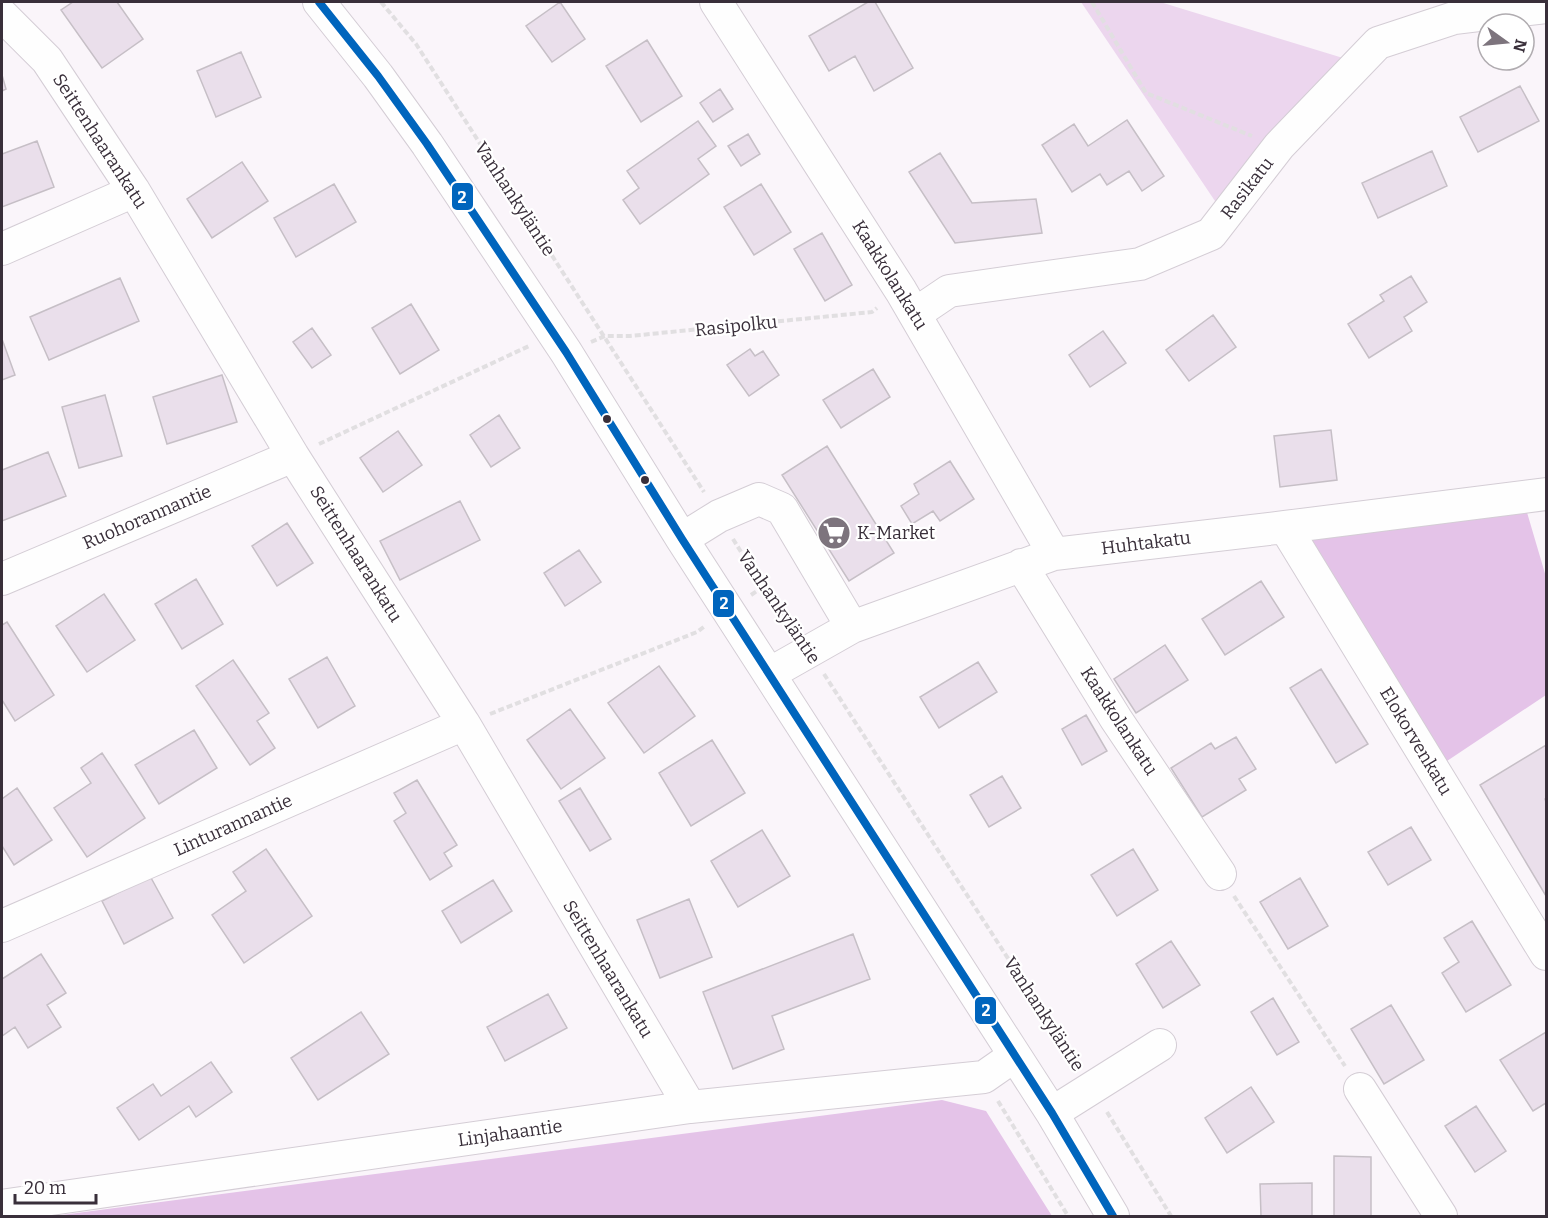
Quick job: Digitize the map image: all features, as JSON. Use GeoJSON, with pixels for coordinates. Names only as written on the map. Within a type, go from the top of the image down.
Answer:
{"type":"FeatureCollection","features":[{"type":"Feature","properties":{"kind":"street"},"geometry":{"type":"LineString","coordinates":[[319,2],[378,76],[427,144],[559,343],[682,539],[1052,1113],[1113,1216]]}},
{"type":"Feature","properties":{"kind":"street","name":"Kaakkolankatu"},"geometry":{"type":"LineString","coordinates":[[718,2],[908,302],[1054,554]]}},
{"type":"Feature","properties":{"kind":"street","name":"Rasikatu"},"geometry":{"type":"LineString","coordinates":[[908,302],[949,291],[1140,264],[1211,234],[1279,146],[1378,43],[1454,18],[1546,7]]}},
{"type":"Feature","properties":{"kind":"street","name":"Seittenhaarankatu"},"geometry":{"type":"LineString","coordinates":[[2,15],[47,60],[134,191],[293,456],[464,724],[690,1107]]}},
{"type":"Feature","properties":{"kind":"street"},"geometry":{"type":"LineString","coordinates":[[2,249],[134,191]]}},
{"type":"Feature","properties":{"kind":"street","name":"Ruohorannantie"},"geometry":{"type":"LineString","coordinates":[[2,579],[293,456]]}},
{"type":"Feature","properties":{"kind":"street","name":"Huhtakatu"},"geometry":{"type":"LineString","coordinates":[[769,674],[852,627],[1054,554],[1546,494]]}},
{"type":"Feature","properties":{"kind":"street"},"geometry":{"type":"LineString","coordinates":[[682,539],[719,516],[759,499],[782,509],[852,627]]}},
{"type":"Feature","properties":{"kind":"street","name":"Elokorvenkatu"},"geometry":{"type":"LineString","coordinates":[[1285,527],[1546,954]]}},
{"type":"Feature","properties":{"kind":"street","name":"Kaakkolankatu"},"geometry":{"type":"LineString","coordinates":[[1021,565],[1116,719],[1220,874]]}},
{"type":"Feature","properties":{"kind":"street","name":"Linturannantie"},"geometry":{"type":"LineString","coordinates":[[2,926],[464,724]]}},
{"type":"Feature","properties":{"kind":"street"},"geometry":{"type":"LineString","coordinates":[[1052,1113],[1160,1046]]}},
{"type":"Feature","properties":{"kind":"street","name":"Linjahaantie"},"geometry":{"type":"LineString","coordinates":[[2,1206],[690,1107],[984,1077],[1014,1056]]}},
{"type":"Feature","properties":{"kind":"street"},"geometry":{"type":"LineString","coordinates":[[1360,1089],[1441,1216]]}},
{"type":"Feature","properties":{"kind":"path","name":"Vanhankyläntie"},"geometry":{"type":"LineString","coordinates":[[381,2],[416,44],[605,336],[763,587],[808,650],[1092,1088],[1171,1216]]}},
{"type":"Feature","properties":{"kind":"path"},"geometry":{"type":"LineString","coordinates":[[1092,2],[1146,93],[1279,146]]}},
{"type":"Feature","properties":{"kind":"path","name":"Rasipolku"},"geometry":{"type":"LineString","coordinates":[[293,456],[523,349],[605,336],[630,336],[872,312],[908,302]]}},
{"type":"Feature","properties":{"kind":"path"},"geometry":{"type":"LineString","coordinates":[[464,724],[697,632],[763,587]]}},
{"type":"Feature","properties":{"kind":"path"},"geometry":{"type":"LineString","coordinates":[[1220,874],[1360,1089]]}},
{"type":"Feature","properties":{"kind":"path"},"geometry":{"type":"LineString","coordinates":[[984,1077],[1068,1216]]}},
{"type":"Feature","properties":{"kind":"shaded area"},"geometry":{"type":"Polygon","coordinates":[[[1081,2],[1160,2],[1343,58],[1217,204],[1081,2]]]}},
{"type":"Feature","properties":{"kind":"shaded area"},"geometry":{"type":"Polygon","coordinates":[[[1526,509],[1546,577],[1546,695],[1444,763],[1311,539],[1526,509]]]}},
{"type":"Feature","properties":{"kind":"shaded area"},"geometry":{"type":"Polygon","coordinates":[[[942,1100],[986,1111],[1052,1216],[54,1216],[942,1100]]]}},
{"type":"Feature","properties":{"kind":"building"},"geometry":{"type":"Polygon","coordinates":[[[73,2],[117,2],[143,39],[102,68],[61,10],[73,2]]]}},
{"type":"Feature","properties":{"kind":"building"},"geometry":{"type":"Polygon","coordinates":[[[560,2],[585,39],[552,62],[526,26],[560,2]]]}},
{"type":"Feature","properties":{"kind":"building"},"geometry":{"type":"Polygon","coordinates":[[[868,2],[875,2],[913,68],[874,91],[855,56],[829,71],[809,36],[868,2]]]}},
{"type":"Feature","properties":{"kind":"building"},"geometry":{"type":"Polygon","coordinates":[[[647,40],[682,96],[641,122],[606,66],[647,40]]]}},
{"type":"Feature","properties":{"kind":"building"},"geometry":{"type":"Polygon","coordinates":[[[241,52],[261,97],[216,117],[197,71],[241,52]]]}},
{"type":"Feature","properties":{"kind":"building"},"geometry":{"type":"Polygon","coordinates":[[[2,75],[6,89],[2,91],[2,75]]]}},
{"type":"Feature","properties":{"kind":"building"},"geometry":{"type":"Polygon","coordinates":[[[1520,86],[1539,121],[1478,152],[1460,117],[1520,86]]]}},
{"type":"Feature","properties":{"kind":"building"},"geometry":{"type":"Polygon","coordinates":[[[720,89],[733,109],[713,122],[700,103],[720,89]]]}},
{"type":"Feature","properties":{"kind":"building"},"geometry":{"type":"Polygon","coordinates":[[[1127,120],[1164,176],[1142,191],[1129,171],[1107,185],[1100,174],[1072,192],[1042,145],[1074,124],[1088,146],[1127,120]]]}},
{"type":"Feature","properties":{"kind":"building"},"geometry":{"type":"Polygon","coordinates":[[[698,121],[716,146],[698,159],[709,174],[640,224],[623,200],[639,188],[627,171],[698,121]]]}},
{"type":"Feature","properties":{"kind":"building"},"geometry":{"type":"Polygon","coordinates":[[[748,134],[760,154],[741,166],[728,146],[748,134]]]}},
{"type":"Feature","properties":{"kind":"building"},"geometry":{"type":"Polygon","coordinates":[[[37,141],[54,187],[2,207],[2,154],[37,141]]]}},
{"type":"Feature","properties":{"kind":"building"},"geometry":{"type":"Polygon","coordinates":[[[1432,151],[1447,186],[1378,218],[1362,183],[1432,151]]]}},
{"type":"Feature","properties":{"kind":"building"},"geometry":{"type":"Polygon","coordinates":[[[940,153],[972,203],[1036,199],[1042,233],[955,243],[909,172],[940,153]]]}},
{"type":"Feature","properties":{"kind":"building"},"geometry":{"type":"Polygon","coordinates":[[[242,162],[268,201],[212,238],[187,199],[242,162]]]}},
{"type":"Feature","properties":{"kind":"building"},"geometry":{"type":"Polygon","coordinates":[[[334,184],[356,222],[296,257],[274,218],[334,184]]]}},
{"type":"Feature","properties":{"kind":"building"},"geometry":{"type":"Polygon","coordinates":[[[761,184],[791,232],[754,255],[724,207],[761,184]]]}},
{"type":"Feature","properties":{"kind":"building"},"geometry":{"type":"Polygon","coordinates":[[[822,233],[852,285],[825,301],[794,249],[822,233]]]}},
{"type":"Feature","properties":{"kind":"building"},"geometry":{"type":"Polygon","coordinates":[[[1411,276],[1427,302],[1404,317],[1412,331],[1369,358],[1348,324],[1384,301],[1380,295],[1411,276]]]}},
{"type":"Feature","properties":{"kind":"building"},"geometry":{"type":"Polygon","coordinates":[[[120,278],[139,321],[49,360],[30,317],[120,278]]]}},
{"type":"Feature","properties":{"kind":"building"},"geometry":{"type":"Polygon","coordinates":[[[411,304],[439,350],[400,374],[372,328],[411,304]]]}},
{"type":"Feature","properties":{"kind":"building"},"geometry":{"type":"Polygon","coordinates":[[[1213,315],[1236,347],[1189,381],[1166,350],[1213,315]]]}},
{"type":"Feature","properties":{"kind":"building"},"geometry":{"type":"Polygon","coordinates":[[[312,328],[331,355],[312,368],[293,342],[312,328]]]}},
{"type":"Feature","properties":{"kind":"building"},"geometry":{"type":"Polygon","coordinates":[[[1103,331],[1126,363],[1090,387],[1069,355],[1103,331]]]}},
{"type":"Feature","properties":{"kind":"building"},"geometry":{"type":"Polygon","coordinates":[[[2,339],[15,375],[2,380],[2,339]]]}},
{"type":"Feature","properties":{"kind":"building"},"geometry":{"type":"Polygon","coordinates":[[[750,349],[755,356],[763,351],[779,375],[749,396],[727,365],[750,349]]]}},
{"type":"Feature","properties":{"kind":"building"},"geometry":{"type":"Polygon","coordinates":[[[873,369],[890,397],[841,428],[823,400],[873,369]]]}},
{"type":"Feature","properties":{"kind":"building"},"geometry":{"type":"Polygon","coordinates":[[[222,375],[237,422],[167,444],[153,397],[222,375]]]}},
{"type":"Feature","properties":{"kind":"building"},"geometry":{"type":"Polygon","coordinates":[[[105,395],[122,456],[79,468],[62,407],[105,395]]]}},
{"type":"Feature","properties":{"kind":"building"},"geometry":{"type":"Polygon","coordinates":[[[499,415],[520,448],[491,467],[470,435],[499,415]]]}},
{"type":"Feature","properties":{"kind":"building"},"geometry":{"type":"Polygon","coordinates":[[[1331,430],[1337,480],[1280,487],[1274,436],[1331,430]]]}},
{"type":"Feature","properties":{"kind":"building"},"geometry":{"type":"Polygon","coordinates":[[[398,431],[422,465],[383,492],[360,458],[398,431]]]}},
{"type":"Feature","properties":{"kind":"building"},"geometry":{"type":"Polygon","coordinates":[[[827,446],[894,553],[849,581],[782,475],[827,446]]]}},
{"type":"Feature","properties":{"kind":"building"},"geometry":{"type":"Polygon","coordinates":[[[48,452],[66,496],[2,521],[2,470],[48,452]]]}},
{"type":"Feature","properties":{"kind":"building"},"geometry":{"type":"Polygon","coordinates":[[[950,461],[974,499],[940,521],[933,511],[912,524],[901,506],[919,494],[914,484],[950,461]]]}},
{"type":"Feature","properties":{"kind":"building"},"geometry":{"type":"Polygon","coordinates":[[[460,501],[480,540],[400,580],[380,541],[460,501]]]}},
{"type":"Feature","properties":{"kind":"building"},"geometry":{"type":"Polygon","coordinates":[[[287,523],[313,563],[277,586],[252,546],[287,523]]]}},
{"type":"Feature","properties":{"kind":"building"},"geometry":{"type":"Polygon","coordinates":[[[579,550],[601,582],[565,606],[544,573],[579,550]]]}},
{"type":"Feature","properties":{"kind":"building"},"geometry":{"type":"Polygon","coordinates":[[[196,579],[223,624],[182,649],[155,604],[196,579]]]}},
{"type":"Feature","properties":{"kind":"building"},"geometry":{"type":"Polygon","coordinates":[[[1261,581],[1284,617],[1225,655],[1202,619],[1261,581]]]}},
{"type":"Feature","properties":{"kind":"building"},"geometry":{"type":"Polygon","coordinates":[[[104,594],[135,640],[87,672],[56,626],[104,594]]]}},
{"type":"Feature","properties":{"kind":"building"},"geometry":{"type":"Polygon","coordinates":[[[7,622],[54,695],[15,721],[2,700],[2,625],[7,622]]]}},
{"type":"Feature","properties":{"kind":"building"},"geometry":{"type":"Polygon","coordinates":[[[1165,645],[1188,680],[1136,713],[1114,679],[1165,645]]]}},
{"type":"Feature","properties":{"kind":"building"},"geometry":{"type":"Polygon","coordinates":[[[327,657],[355,706],[318,728],[289,679],[327,657]]]}},
{"type":"Feature","properties":{"kind":"building"},"geometry":{"type":"Polygon","coordinates":[[[233,660],[269,713],[257,721],[275,748],[250,765],[196,686],[233,660]]]}},
{"type":"Feature","properties":{"kind":"building"},"geometry":{"type":"Polygon","coordinates":[[[978,662],[997,692],[939,728],[920,697],[978,662]]]}},
{"type":"Feature","properties":{"kind":"building"},"geometry":{"type":"Polygon","coordinates":[[[659,666],[695,716],[644,753],[608,703],[659,666]]]}},
{"type":"Feature","properties":{"kind":"building"},"geometry":{"type":"Polygon","coordinates":[[[1321,669],[1368,744],[1336,763],[1290,688],[1321,669]]]}},
{"type":"Feature","properties":{"kind":"building"},"geometry":{"type":"Polygon","coordinates":[[[570,709],[605,758],[561,789],[527,740],[570,709]]]}},
{"type":"Feature","properties":{"kind":"building"},"geometry":{"type":"Polygon","coordinates":[[[1086,715],[1107,751],[1082,765],[1062,729],[1086,715]]]}},
{"type":"Feature","properties":{"kind":"building"},"geometry":{"type":"Polygon","coordinates":[[[194,730],[217,768],[159,804],[135,765],[194,730]]]}},
{"type":"Feature","properties":{"kind":"building"},"geometry":{"type":"Polygon","coordinates":[[[1236,737],[1256,769],[1239,779],[1246,790],[1202,817],[1171,768],[1211,743],[1215,749],[1236,737]]]}},
{"type":"Feature","properties":{"kind":"building"},"geometry":{"type":"Polygon","coordinates":[[[712,740],[745,793],[691,826],[659,773],[712,740]]]}},
{"type":"Feature","properties":{"kind":"building"},"geometry":{"type":"Polygon","coordinates":[[[1546,745],[1545,799],[1546,896],[1480,785],[1546,745]]]}},
{"type":"Feature","properties":{"kind":"building"},"geometry":{"type":"Polygon","coordinates":[[[102,753],[145,818],[87,857],[54,808],[91,783],[81,768],[102,753]]]}},
{"type":"Feature","properties":{"kind":"building"},"geometry":{"type":"Polygon","coordinates":[[[1002,776],[1021,808],[989,827],[970,795],[1002,776]]]}},
{"type":"Feature","properties":{"kind":"building"},"geometry":{"type":"Polygon","coordinates":[[[417,780],[457,845],[444,853],[452,866],[430,880],[394,821],[406,813],[394,793],[417,780]]]}},
{"type":"Feature","properties":{"kind":"building"},"geometry":{"type":"Polygon","coordinates":[[[17,788],[52,840],[14,865],[2,846],[2,799],[17,788]]]}},
{"type":"Feature","properties":{"kind":"building"},"geometry":{"type":"Polygon","coordinates":[[[580,788],[611,839],[590,851],[559,801],[580,788]]]}},
{"type":"Feature","properties":{"kind":"building"},"geometry":{"type":"Polygon","coordinates":[[[1411,827],[1431,860],[1388,885],[1368,852],[1411,827]]]}},
{"type":"Feature","properties":{"kind":"building"},"geometry":{"type":"Polygon","coordinates":[[[762,830],[790,876],[738,907],[711,861],[762,830]]]}},
{"type":"Feature","properties":{"kind":"building"},"geometry":{"type":"Polygon","coordinates":[[[266,849],[312,916],[244,963],[212,915],[246,891],[233,872],[266,849]]]}},
{"type":"Feature","properties":{"kind":"building"},"geometry":{"type":"Polygon","coordinates":[[[1133,849],[1158,890],[1117,916],[1091,875],[1133,849]]]}},
{"type":"Feature","properties":{"kind":"building"},"geometry":{"type":"Polygon","coordinates":[[[150,876],[173,918],[124,944],[102,901],[150,876]]]}},
{"type":"Feature","properties":{"kind":"building"},"geometry":{"type":"Polygon","coordinates":[[[1300,878],[1328,926],[1288,949],[1260,902],[1300,878]]]}},
{"type":"Feature","properties":{"kind":"building"},"geometry":{"type":"Polygon","coordinates":[[[493,880],[512,911],[461,943],[442,911],[493,880]]]}},
{"type":"Feature","properties":{"kind":"building"},"geometry":{"type":"Polygon","coordinates":[[[689,899],[712,957],[660,978],[637,920],[689,899]]]}},
{"type":"Feature","properties":{"kind":"building"},"geometry":{"type":"Polygon","coordinates":[[[1472,921],[1511,985],[1466,1012],[1442,973],[1459,962],[1444,938],[1472,921]]]}},
{"type":"Feature","properties":{"kind":"building"},"geometry":{"type":"Polygon","coordinates":[[[853,934],[870,979],[772,1016],[784,1049],[733,1069],[703,992],[853,934]]]}},
{"type":"Feature","properties":{"kind":"building"},"geometry":{"type":"Polygon","coordinates":[[[1171,941],[1200,985],[1163,1008],[1136,964],[1171,941]]]}},
{"type":"Feature","properties":{"kind":"building"},"geometry":{"type":"Polygon","coordinates":[[[41,954],[66,993],[47,1005],[61,1027],[28,1048],[15,1027],[2,1036],[2,979],[41,954]]]}},
{"type":"Feature","properties":{"kind":"building"},"geometry":{"type":"Polygon","coordinates":[[[548,994],[567,1028],[505,1061],[487,1027],[548,994]]]}},
{"type":"Feature","properties":{"kind":"building"},"geometry":{"type":"Polygon","coordinates":[[[1273,998],[1299,1042],[1277,1055],[1251,1012],[1273,998]]]}},
{"type":"Feature","properties":{"kind":"building"},"geometry":{"type":"Polygon","coordinates":[[[1391,1005],[1424,1060],[1384,1084],[1351,1029],[1391,1005]]]}},
{"type":"Feature","properties":{"kind":"building"},"geometry":{"type":"Polygon","coordinates":[[[361,1012],[389,1054],[318,1100],[291,1058],[361,1012]]]}},
{"type":"Feature","properties":{"kind":"building"},"geometry":{"type":"Polygon","coordinates":[[[1546,1032],[1546,1103],[1533,1111],[1500,1060],[1546,1032]]]}},
{"type":"Feature","properties":{"kind":"building"},"geometry":{"type":"Polygon","coordinates":[[[211,1062],[232,1092],[196,1117],[189,1106],[139,1140],[117,1108],[153,1084],[161,1096],[211,1062]]]}},
{"type":"Feature","properties":{"kind":"building"},"geometry":{"type":"Polygon","coordinates":[[[1251,1087],[1274,1122],[1227,1153],[1205,1118],[1251,1087]]]}},
{"type":"Feature","properties":{"kind":"building"},"geometry":{"type":"Polygon","coordinates":[[[1476,1106],[1506,1151],[1475,1172],[1445,1126],[1476,1106]]]}},
{"type":"Feature","properties":{"kind":"building"},"geometry":{"type":"Polygon","coordinates":[[[1334,1156],[1371,1157],[1371,1216],[1334,1216],[1334,1156]]]}},
{"type":"Feature","properties":{"kind":"building"},"geometry":{"type":"Polygon","coordinates":[[[1312,1183],[1312,1216],[1261,1216],[1260,1184],[1312,1183]]]}},
{"type":"Feature","properties":{"kind":"transit line","name":"2"},"geometry":{"type":"LineString","coordinates":[[319,2],[378,76],[427,144],[566,352],[682,539],[1052,1113],[1113,1216]]}},
{"type":"Feature","properties":{"kind":"place","name":"K-Market"},"geometry":{"type":"Point","coordinates":[834,533]}}]}
